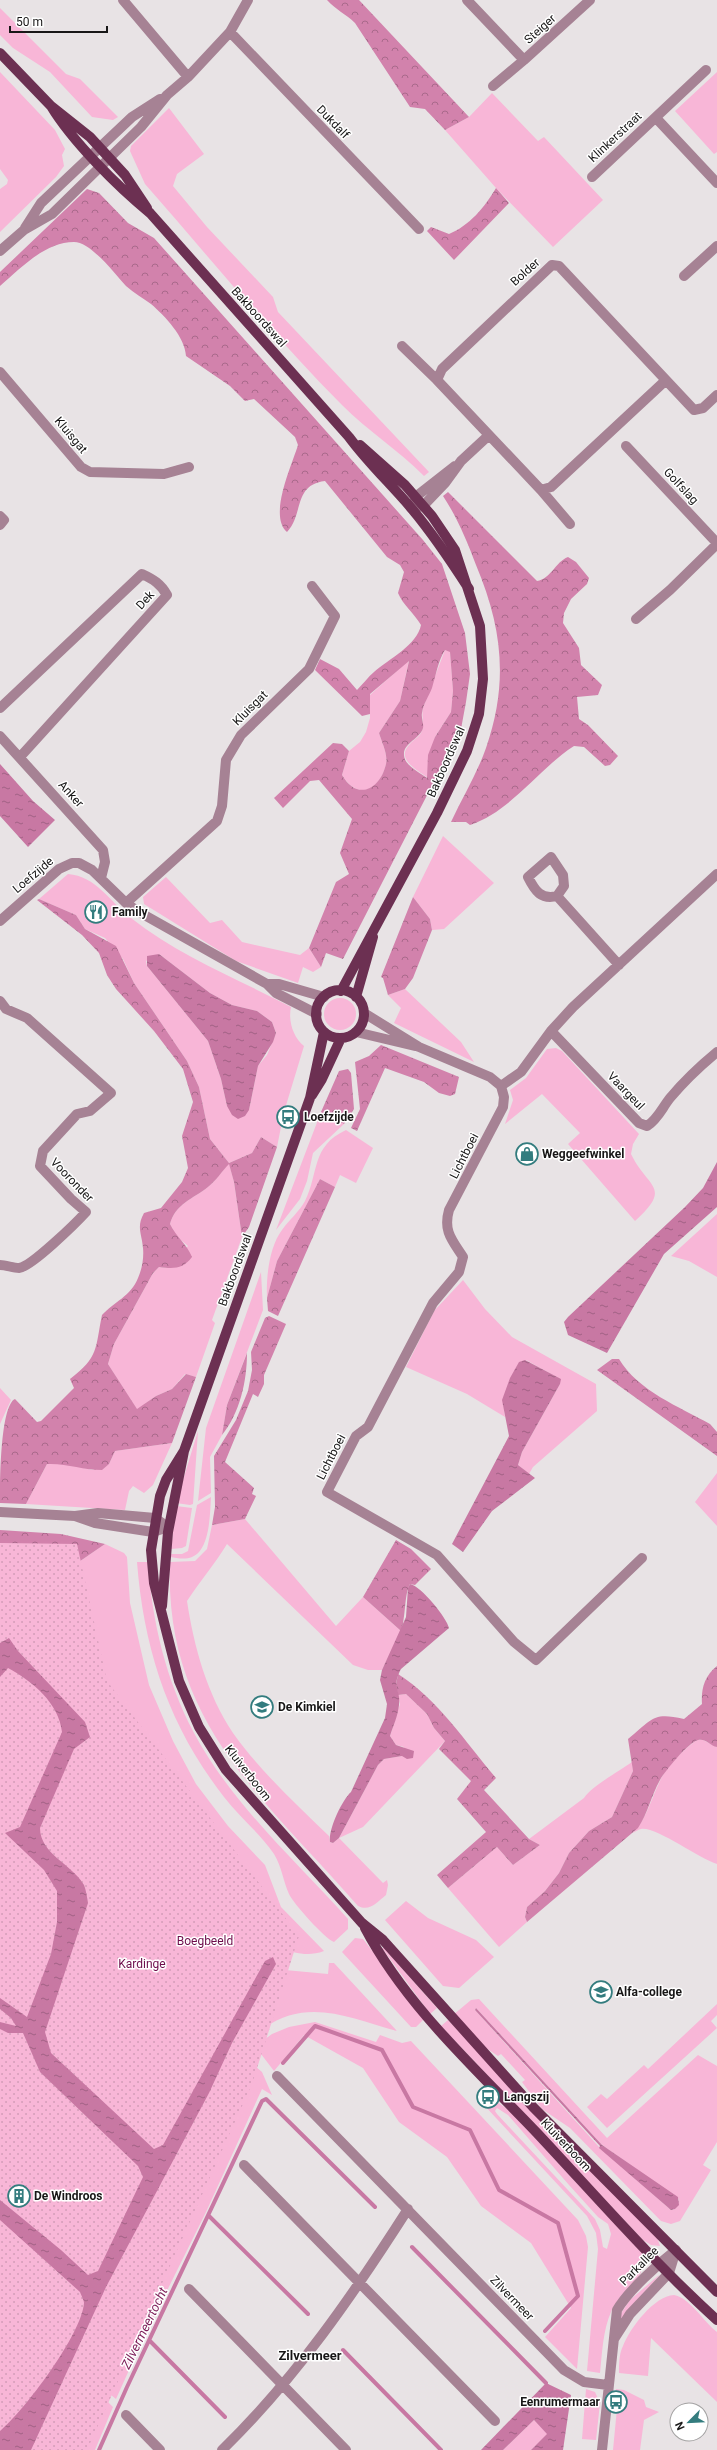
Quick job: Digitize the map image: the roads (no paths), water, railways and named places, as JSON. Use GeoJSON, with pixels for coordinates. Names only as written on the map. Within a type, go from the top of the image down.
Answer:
{"type":"FeatureCollection","features":[{"type":"Feature","properties":{"kind":"main road","name":"Bakboordswal"},"geometry":{"type":"LineString","coordinates":[[0,53],[51,106],[63,126],[130,198],[150,213]]}},
{"type":"Feature","properties":{"kind":"main road","name":"Bakboordswal"},"geometry":{"type":"LineString","coordinates":[[51,106],[70,118],[100,147],[137,191],[150,213],[349,437],[370,464],[411,508],[434,537],[469,589]]}},
{"type":"Feature","properties":{"kind":"main road","name":"Bakboordswal"},"geometry":{"type":"LineString","coordinates":[[341,991],[361,950],[374,931],[467,751],[479,714],[484,679],[480,626],[456,550],[416,497],[391,471],[349,437]]}},
{"type":"Feature","properties":{"kind":"main road","name":"Bakboordswal"},"geometry":{"type":"LineString","coordinates":[[356,997],[374,931]]}},
{"type":"Feature","properties":{"kind":"main road"},"geometry":{"type":"LineString","coordinates":[[341,991],[356,997],[362,1005],[364,1013],[362,1024],[356,1032],[341,1038],[333,1037],[324,1032],[319,1025],[317,1014],[318,1006],[324,997],[341,991]]}},
{"type":"Feature","properties":{"kind":"main road","name":"Bakboordswal"},"geometry":{"type":"LineString","coordinates":[[168,1527],[184,1451],[310,1098],[324,1032]]}},
{"type":"Feature","properties":{"kind":"main road","name":"Bakboordswal"},"geometry":{"type":"LineString","coordinates":[[310,1098],[322,1079],[341,1038]]}},
{"type":"Feature","properties":{"kind":"main road","name":"Bakboordswal"},"geometry":{"type":"LineString","coordinates":[[153,1532],[155,1518],[166,1480],[184,1451]]}},
{"type":"Feature","properties":{"kind":"main road","name":"Kluiverboom"},"geometry":{"type":"LineString","coordinates":[[162,1612],[168,1527]]}},
{"type":"Feature","properties":{"kind":"main road","name":"Kluiverboom"},"geometry":{"type":"LineString","coordinates":[[153,1532],[152,1568],[179,1681],[188,1705],[212,1749],[241,1789],[362,1923],[383,1940],[533,2107],[717,2292]]}},
{"type":"Feature","properties":{"kind":"main road","name":"Kluiverboom"},"geometry":{"type":"LineString","coordinates":[[362,1923],[376,1950],[437,2027],[669,2273],[717,2320]]}},
{"type":"Feature","properties":{"kind":"street"},"geometry":{"type":"LineString","coordinates":[[123,0],[188,77]]}},
{"type":"Feature","properties":{"kind":"street"},"geometry":{"type":"LineString","coordinates":[[24,230],[41,203],[132,116],[167,95],[188,77],[230,32],[248,0]]}},
{"type":"Feature","properties":{"kind":"street","name":"Steiger"},"geometry":{"type":"LineString","coordinates":[[467,0],[524,60]]}},
{"type":"Feature","properties":{"kind":"street","name":"Steiger"},"geometry":{"type":"LineString","coordinates":[[493,86],[590,0]]}},
{"type":"Feature","properties":{"kind":"street","name":"Dukdalf"},"geometry":{"type":"LineString","coordinates":[[230,32],[419,229]]}},
{"type":"Feature","properties":{"kind":"street","name":"Klinkerstraat"},"geometry":{"type":"LineString","coordinates":[[592,176],[706,70]]}},
{"type":"Feature","properties":{"kind":"street"},"geometry":{"type":"LineString","coordinates":[[0,250],[24,230],[52,214],[141,127],[167,95]]}},
{"type":"Feature","properties":{"kind":"street","name":"Klinkerstraat"},"geometry":{"type":"LineString","coordinates":[[656,118],[716,181]]}},
{"type":"Feature","properties":{"kind":"street"},"geometry":{"type":"LineString","coordinates":[[684,276],[717,246]]}},
{"type":"Feature","properties":{"kind":"street","name":"Bolder"},"geometry":{"type":"LineString","coordinates":[[437,380],[442,368],[552,265],[560,266],[665,381],[694,410],[703,408],[717,395]]}},
{"type":"Feature","properties":{"kind":"street"},"geometry":{"type":"LineString","coordinates":[[402,346],[437,380],[488,436],[541,490],[570,524]]}},
{"type":"Feature","properties":{"kind":"street","name":"Kluisgat"},"geometry":{"type":"LineString","coordinates":[[0,372],[81,467],[90,472],[164,474],[188,467]]}},
{"type":"Feature","properties":{"kind":"street"},"geometry":{"type":"LineString","coordinates":[[541,490],[551,487],[665,381]]}},
{"type":"Feature","properties":{"kind":"street"},"geometry":{"type":"LineString","coordinates":[[411,508],[416,497],[438,476],[461,461],[488,436]]}},
{"type":"Feature","properties":{"kind":"street","name":"Golfslag"},"geometry":{"type":"LineString","coordinates":[[626,446],[717,544],[636,619]]}},
{"type":"Feature","properties":{"kind":"street"},"geometry":{"type":"LineString","coordinates":[[411,508],[423,506],[445,484],[461,461]]}},
{"type":"Feature","properties":{"kind":"street"},"geometry":{"type":"LineString","coordinates":[[0,516],[4,520],[0,525]]}},
{"type":"Feature","properties":{"kind":"street","name":"Dek"},"geometry":{"type":"LineString","coordinates":[[0,708],[142,574],[156,581],[164,589],[167,595],[20,757]]}},
{"type":"Feature","properties":{"kind":"street","name":"Kluisgat"},"geometry":{"type":"LineString","coordinates":[[126,903],[217,821],[222,806],[226,760],[240,735],[308,669],[335,616],[312,586]]}},
{"type":"Feature","properties":{"kind":"street","name":"Anker"},"geometry":{"type":"LineString","coordinates":[[0,736],[104,850],[105,862],[100,878]]}},
{"type":"Feature","properties":{"kind":"street","name":"Loefzijde"},"geometry":{"type":"LineString","coordinates":[[0,921],[62,866],[78,862],[92,870],[126,903],[267,984],[276,993],[317,1014]]}},
{"type":"Feature","properties":{"kind":"street"},"geometry":{"type":"LineString","coordinates":[[364,1013],[419,1047],[490,1077],[501,1086],[521,1072],[551,1031],[573,1007],[717,874]]}},
{"type":"Feature","properties":{"kind":"street"},"geometry":{"type":"LineString","coordinates":[[557,896],[619,965]]}},
{"type":"Feature","properties":{"kind":"street","name":"Loefzijde"},"geometry":{"type":"LineString","coordinates":[[267,984],[279,984],[324,997]]}},
{"type":"Feature","properties":{"kind":"street","name":"Vooronder"},"geometry":{"type":"LineString","coordinates":[[0,1002],[6,1009],[27,1018],[111,1093],[90,1111],[76,1114],[43,1151],[40,1166],[71,1199],[86,1212],[67,1232],[20,1268],[0,1265]]}},
{"type":"Feature","properties":{"kind":"street","name":"Vaargeul"},"geometry":{"type":"LineString","coordinates":[[551,1031],[639,1123],[647,1126],[655,1121],[669,1099],[692,1072],[717,1052]]}},
{"type":"Feature","properties":{"kind":"street"},"geometry":{"type":"LineString","coordinates":[[356,1032],[399,1044],[419,1047]]}},
{"type":"Feature","properties":{"kind":"street","name":"Lichtboei"},"geometry":{"type":"LineString","coordinates":[[501,1086],[504,1097],[503,1106],[449,1210],[446,1223],[449,1235],[463,1257],[459,1272],[433,1303],[368,1427],[356,1436],[328,1492],[437,1555],[514,1642],[536,1660],[642,1558]]}},
{"type":"Feature","properties":{"kind":"street"},"geometry":{"type":"LineString","coordinates":[[0,1512],[75,1516],[98,1513],[155,1518],[168,1527]]}},
{"type":"Feature","properties":{"kind":"street"},"geometry":{"type":"LineString","coordinates":[[75,1516],[95,1523],[153,1532],[168,1527]]}},
{"type":"Feature","properties":{"kind":"street","name":"Zilvermeer"},"geometry":{"type":"LineString","coordinates":[[277,2076],[564,2370],[584,2382],[608,2385]]}},
{"type":"Feature","properties":{"kind":"street"},"geometry":{"type":"LineString","coordinates":[[244,2165],[495,2421]]}},
{"type":"Feature","properties":{"kind":"street"},"geometry":{"type":"LineString","coordinates":[[222,2450],[283,2386],[360,2284],[408,2209]]}},
{"type":"Feature","properties":{"kind":"street","name":"Parkallee"},"geometry":{"type":"LineString","coordinates":[[602,2450],[615,2316],[620,2304],[660,2263],[676,2250]]}},
{"type":"Feature","properties":{"kind":"street","name":"Parkallee"},"geometry":{"type":"LineString","coordinates":[[612,2342],[630,2314],[669,2273],[676,2250]]}},
{"type":"Feature","properties":{"kind":"street"},"geometry":{"type":"LineString","coordinates":[[189,2289],[346,2450]]}},
{"type":"Feature","properties":{"kind":"street"},"geometry":{"type":"LineString","coordinates":[[126,2415],[160,2450]]}},
{"type":"Feature","properties":{"kind":"water"},"geometry":{"type":"Polygon","coordinates":[[[0,764],[33,801],[55,820],[28,847],[0,816],[0,764]]]}},
{"type":"Feature","properties":{"kind":"water"},"geometry":{"type":"Polygon","coordinates":[[[159,954],[210,993],[232,1005],[257,1011],[272,1022],[276,1033],[273,1042],[258,1066],[249,1110],[245,1116],[238,1119],[232,1115],[227,1106],[221,1079],[208,1041],[147,966],[147,956],[159,954]]]}},
{"type":"Feature","properties":{"kind":"water"},"geometry":{"type":"Polygon","coordinates":[[[717,1162],[717,1207],[664,1254],[607,1353],[568,1335],[564,1322],[568,1317],[685,1207],[703,1188],[717,1162]]]}},
{"type":"Feature","properties":{"kind":"water"},"geometry":{"type":"Polygon","coordinates":[[[525,1360],[561,1379],[560,1384],[522,1452],[518,1465],[535,1478],[492,1511],[463,1552],[452,1544],[509,1436],[502,1400],[510,1378],[519,1362],[525,1360]]]}},
{"type":"Feature","properties":{"kind":"water"},"geometry":{"type":"Polygon","coordinates":[[[410,1584],[415,1586],[427,1596],[444,1617],[449,1628],[401,1669],[398,1675],[396,1685],[399,1695],[399,1705],[397,1717],[390,1736],[396,1745],[414,1751],[413,1758],[407,1759],[402,1756],[384,1759],[378,1765],[339,1838],[333,1843],[330,1842],[330,1837],[333,1823],[347,1796],[351,1792],[385,1718],[387,1704],[380,1680],[382,1670],[406,1617],[408,1588],[410,1584]]]}},
{"type":"Feature","properties":{"kind":"water"},"geometry":{"type":"Polygon","coordinates":[[[9,1638],[18,1651],[85,1722],[90,1737],[74,1749],[40,1828],[41,1837],[45,1845],[79,1878],[84,1885],[88,1903],[45,2032],[51,2053],[154,2149],[163,2145],[265,1961],[273,1957],[276,1964],[232,2043],[209,2093],[106,2287],[31,2450],[0,2450],[0,2431],[37,2390],[63,2352],[81,2317],[84,2302],[80,2292],[0,2220],[0,2200],[61,2250],[88,2275],[98,2271],[143,2177],[138,2166],[40,2072],[23,2033],[8,2033],[0,2029],[0,2022],[16,2026],[11,2018],[0,2009],[0,1998],[27,2017],[51,1954],[57,1922],[57,1891],[44,1870],[5,1833],[20,1827],[62,1732],[60,1721],[56,1712],[50,1702],[35,1686],[8,1668],[0,1677],[0,1643],[9,1638]]]}},
{"type":"Feature","properties":{"kind":"water"},"geometry":{"type":"Polygon","coordinates":[[[476,2008],[602,2145],[678,2197],[679,2205],[675,2209],[671,2210],[599,2148],[600,2146],[475,2010],[476,2008]]]}},
{"type":"Feature","properties":{"kind":"water"},"geometry":{"type":"Polygon","coordinates":[[[546,2383],[571,2395],[563,2450],[531,2450],[547,2434],[534,2420],[503,2450],[481,2450],[546,2383]]]}},
{"type":"Feature","properties":{"kind":"waterway"},"geometry":{"type":"LineString","coordinates":[[283,2063],[315,2026],[382,2050],[413,2107],[470,2130],[499,2190],[558,2223],[578,2296],[545,2331]]}},
{"type":"Feature","properties":{"kind":"waterway","name":"Zilvermeertocht"},"geometry":{"type":"LineString","coordinates":[[99,2450],[127,2387],[262,2101],[266,2099],[375,2207]]}},
{"type":"Feature","properties":{"kind":"waterway"},"geometry":{"type":"LineString","coordinates":[[209,2216],[308,2314]]}},
{"type":"Feature","properties":{"kind":"waterway"},"geometry":{"type":"LineString","coordinates":[[412,2247],[546,2383]]}},
{"type":"Feature","properties":{"kind":"waterway","name":"Zilvermeertocht"},"geometry":{"type":"LineString","coordinates":[[150,2341],[225,2417]]}},
{"type":"Feature","properties":{"kind":"waterway"},"geometry":{"type":"LineString","coordinates":[[343,2350],[441,2450]]}},
{"type":"Feature","properties":{"kind":"place","name":"Family"},"geometry":{"type":"Point","coordinates":[96,912]}},
{"type":"Feature","properties":{"kind":"place","name":"Loefzijde"},"geometry":{"type":"Point","coordinates":[288,1117]}},
{"type":"Feature","properties":{"kind":"place","name":"Weggeefwinkel"},"geometry":{"type":"Point","coordinates":[527,1154]}},
{"type":"Feature","properties":{"kind":"place","name":"De Kimkiel"},"geometry":{"type":"Point","coordinates":[262,1707]}},
{"type":"Feature","properties":{"kind":"place","name":"Alfa-college"},"geometry":{"type":"Point","coordinates":[601,1992]}},
{"type":"Feature","properties":{"kind":"place","name":"Langszij"},"geometry":{"type":"Point","coordinates":[488,2097]}},
{"type":"Feature","properties":{"kind":"place","name":"De Windroos"},"geometry":{"type":"Point","coordinates":[19,2196]}},
{"type":"Feature","properties":{"kind":"place","name":"Eenrumermaar"},"geometry":{"type":"Point","coordinates":[616,2402]}},
{"type":"Feature","properties":{"kind":"district","name":"Zilvermeer"},"geometry":{"type":"Point","coordinates":[310,2355]}},
{"type":"Feature","properties":{"kind":"park label","name":"Boegbeeld"},"geometry":{"type":"Point","coordinates":[205,1941]}},
{"type":"Feature","properties":{"kind":"park label","name":"Kardinge"},"geometry":{"type":"Point","coordinates":[142,1964]}}]}
